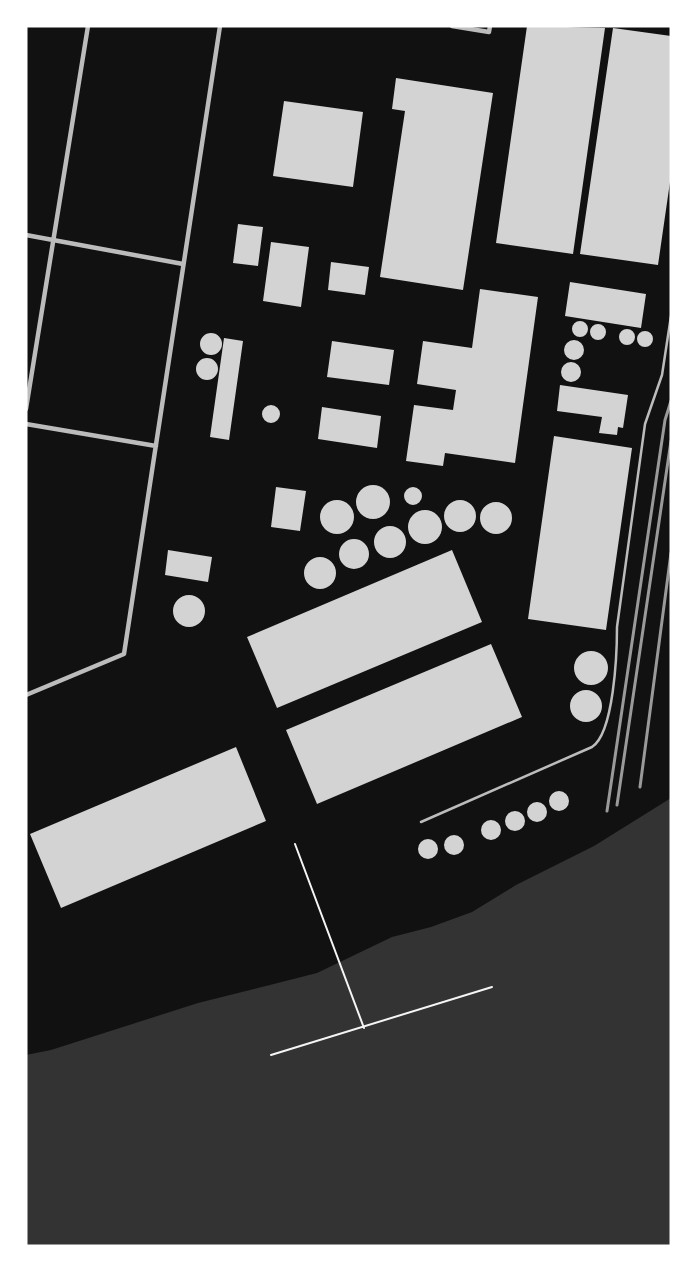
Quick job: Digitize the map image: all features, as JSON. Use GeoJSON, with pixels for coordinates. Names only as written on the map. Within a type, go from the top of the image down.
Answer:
{"type":"FeatureCollection","features":[{"type":"Feature","properties":{"kind":"street"},"geometry":{"type":"LineString","coordinates":[[26,409],[88,26]]}},
{"type":"Feature","properties":{"kind":"street"},"geometry":{"type":"LineString","coordinates":[[26,695],[124,654],[220,26]]}},
{"type":"Feature","properties":{"kind":"street"},"geometry":{"type":"LineString","coordinates":[[452,26],[489,32],[490,26]]}},
{"type":"Feature","properties":{"kind":"street"},"geometry":{"type":"LineString","coordinates":[[26,235],[184,264]]}},
{"type":"Feature","properties":{"kind":"street"},"geometry":{"type":"LineString","coordinates":[[26,424],[156,446]]}},
{"type":"Feature","properties":{"kind":"lane"},"geometry":{"type":"LineString","coordinates":[[421,822],[592,747],[601,739],[606,727],[617,658],[618,627],[645,424],[662,375],[671,316]]}},
{"type":"Feature","properties":{"kind":"path"},"geometry":{"type":"LineString","coordinates":[[294,844],[364,1028]]}},
{"type":"Feature","properties":{"kind":"path"},"geometry":{"type":"LineString","coordinates":[[272,1055],[492,987]]}},
{"type":"Feature","properties":{"kind":"shaded area"},"geometry":{"type":"Polygon","coordinates":[[[671,798],[671,1246],[26,1246],[26,1055],[51,1050],[198,1003],[317,973],[392,937],[431,927],[472,912],[516,885],[594,846],[671,798]]]}},
{"type":"Feature","properties":{"kind":"building"},"geometry":{"type":"Polygon","coordinates":[[[527,26],[605,28],[573,254],[496,243],[527,26]]]}},
{"type":"Feature","properties":{"kind":"building"},"geometry":{"type":"Polygon","coordinates":[[[613,28],[671,36],[671,175],[658,265],[580,254],[613,28]]]}},
{"type":"Feature","properties":{"kind":"building"},"geometry":{"type":"Polygon","coordinates":[[[396,78],[493,93],[463,290],[380,277],[405,111],[392,109],[396,78]]]}},
{"type":"Feature","properties":{"kind":"building"},"geometry":{"type":"Polygon","coordinates":[[[284,101],[363,112],[353,187],[273,176],[284,101]]]}},
{"type":"Feature","properties":{"kind":"building"},"geometry":{"type":"Polygon","coordinates":[[[238,224],[263,227],[258,266],[233,263],[238,224]]]}},
{"type":"Feature","properties":{"kind":"building"},"geometry":{"type":"Polygon","coordinates":[[[271,242],[309,247],[301,307],[263,301],[271,242]]]}},
{"type":"Feature","properties":{"kind":"building"},"geometry":{"type":"Polygon","coordinates":[[[331,262],[369,267],[365,295],[328,290],[331,262]]]}},
{"type":"Feature","properties":{"kind":"building"},"geometry":{"type":"Polygon","coordinates":[[[570,282],[646,294],[641,328],[565,316],[570,282]]]}},
{"type":"Feature","properties":{"kind":"building"},"geometry":{"type":"Polygon","coordinates":[[[480,289],[538,297],[515,463],[445,453],[443,466],[406,461],[414,405],[453,410],[456,390],[417,384],[423,341],[472,348],[480,289]]]}},
{"type":"Feature","properties":{"kind":"building"},"geometry":{"type":"Polygon","coordinates":[[[580,321],[586,323],[588,329],[586,335],[580,337],[574,335],[572,329],[574,323],[580,321]]]}},
{"type":"Feature","properties":{"kind":"building"},"geometry":{"type":"Polygon","coordinates":[[[595,324],[601,324],[606,329],[604,338],[595,340],[590,335],[590,329],[595,324]]]}},
{"type":"Feature","properties":{"kind":"building"},"geometry":{"type":"Polygon","coordinates":[[[624,329],[630,329],[635,334],[633,343],[624,345],[619,340],[619,334],[624,329]]]}},
{"type":"Feature","properties":{"kind":"building"},"geometry":{"type":"Polygon","coordinates":[[[645,331],[651,333],[653,339],[651,345],[645,347],[639,345],[637,339],[639,333],[645,331]]]}},
{"type":"Feature","properties":{"kind":"building"},"geometry":{"type":"Polygon","coordinates":[[[211,333],[221,340],[222,344],[215,354],[211,355],[201,348],[200,344],[207,334],[211,333]]]}},
{"type":"Feature","properties":{"kind":"building"},"geometry":{"type":"Polygon","coordinates":[[[224,338],[243,341],[229,440],[210,437],[224,338]]]}},
{"type":"Feature","properties":{"kind":"building"},"geometry":{"type":"Polygon","coordinates":[[[574,340],[581,343],[584,350],[581,357],[574,360],[567,357],[564,350],[567,343],[574,340]]]}},
{"type":"Feature","properties":{"kind":"building"},"geometry":{"type":"Polygon","coordinates":[[[332,341],[394,350],[389,385],[327,377],[332,341]]]}},
{"type":"Feature","properties":{"kind":"building"},"geometry":{"type":"Polygon","coordinates":[[[207,358],[215,361],[218,369],[215,377],[207,380],[199,377],[196,369],[199,361],[207,358]]]}},
{"type":"Feature","properties":{"kind":"building"},"geometry":{"type":"Polygon","coordinates":[[[571,362],[578,365],[581,372],[578,379],[571,382],[564,379],[561,372],[564,365],[571,362]]]}},
{"type":"Feature","properties":{"kind":"building"},"geometry":{"type":"Polygon","coordinates":[[[560,385],[628,395],[623,428],[618,427],[617,435],[599,433],[602,417],[557,411],[560,385]]]}},
{"type":"Feature","properties":{"kind":"building"},"geometry":{"type":"Polygon","coordinates":[[[271,405],[279,410],[280,414],[275,422],[271,423],[263,418],[262,414],[267,406],[271,405]]]}},
{"type":"Feature","properties":{"kind":"building"},"geometry":{"type":"Polygon","coordinates":[[[322,407],[381,416],[377,448],[318,439],[322,407]]]}},
{"type":"Feature","properties":{"kind":"building"},"geometry":{"type":"Polygon","coordinates":[[[554,436],[632,448],[606,630],[528,619],[554,436]]]}},
{"type":"Feature","properties":{"kind":"building"},"geometry":{"type":"Polygon","coordinates":[[[373,485],[385,490],[390,502],[385,514],[373,519],[361,514],[356,502],[361,490],[373,485]]]}},
{"type":"Feature","properties":{"kind":"building"},"geometry":{"type":"Polygon","coordinates":[[[276,487],[306,491],[300,531],[271,527],[276,487]]]}},
{"type":"Feature","properties":{"kind":"building"},"geometry":{"type":"Polygon","coordinates":[[[413,487],[419,490],[422,496],[419,502],[413,505],[407,502],[404,496],[407,490],[413,487]]]}},
{"type":"Feature","properties":{"kind":"building"},"geometry":{"type":"Polygon","coordinates":[[[337,500],[344,501],[349,505],[353,510],[353,524],[349,529],[344,533],[337,534],[330,533],[325,529],[321,524],[320,517],[321,510],[325,505],[330,501],[337,500]]]}},
{"type":"Feature","properties":{"kind":"building"},"geometry":{"type":"Polygon","coordinates":[[[460,500],[471,505],[476,516],[471,527],[460,532],[449,527],[444,516],[449,505],[460,500]]]}},
{"type":"Feature","properties":{"kind":"building"},"geometry":{"type":"Polygon","coordinates":[[[496,502],[502,503],[507,507],[511,512],[511,524],[507,529],[502,533],[496,534],[490,533],[485,529],[481,524],[480,518],[481,512],[485,507],[490,503],[496,502]]]}},
{"type":"Feature","properties":{"kind":"building"},"geometry":{"type":"Polygon","coordinates":[[[425,510],[437,515],[442,527],[437,539],[425,544],[413,539],[408,527],[413,515],[425,510]]]}},
{"type":"Feature","properties":{"kind":"building"},"geometry":{"type":"Polygon","coordinates":[[[390,526],[402,530],[406,542],[402,554],[390,558],[378,554],[374,542],[378,530],[390,526]]]}},
{"type":"Feature","properties":{"kind":"building"},"geometry":{"type":"Polygon","coordinates":[[[354,539],[365,543],[369,554],[365,565],[354,569],[343,565],[339,554],[343,543],[354,539]]]}},
{"type":"Feature","properties":{"kind":"building"},"geometry":{"type":"Polygon","coordinates":[[[168,550],[212,557],[208,582],[165,575],[168,550]]]}},
{"type":"Feature","properties":{"kind":"building"},"geometry":{"type":"Polygon","coordinates":[[[452,550],[482,622],[277,708],[247,637],[452,550]]]}},
{"type":"Feature","properties":{"kind":"building"},"geometry":{"type":"Polygon","coordinates":[[[320,557],[326,558],[331,562],[335,567],[335,579],[331,584],[326,588],[320,589],[314,588],[309,584],[305,579],[304,573],[305,567],[309,562],[314,558],[320,557]]]}},
{"type":"Feature","properties":{"kind":"building"},"geometry":{"type":"Polygon","coordinates":[[[189,595],[201,599],[205,611],[201,623],[189,627],[177,623],[173,611],[177,599],[189,595]]]}},
{"type":"Feature","properties":{"kind":"building"},"geometry":{"type":"Polygon","coordinates":[[[491,644],[522,717],[317,804],[286,730],[491,644]]]}},
{"type":"Feature","properties":{"kind":"building"},"geometry":{"type":"Polygon","coordinates":[[[591,651],[603,656],[608,668],[603,680],[591,685],[579,680],[574,668],[579,656],[591,651]]]}},
{"type":"Feature","properties":{"kind":"building"},"geometry":{"type":"Polygon","coordinates":[[[586,690],[592,691],[597,695],[601,700],[601,712],[597,717],[592,721],[586,722],[580,721],[575,717],[571,712],[570,706],[571,700],[575,695],[580,691],[586,690]]]}},
{"type":"Feature","properties":{"kind":"building"},"geometry":{"type":"Polygon","coordinates":[[[236,747],[266,821],[61,908],[30,834],[236,747]]]}},
{"type":"Feature","properties":{"kind":"building"},"geometry":{"type":"Polygon","coordinates":[[[559,791],[566,794],[569,801],[566,808],[559,811],[552,808],[549,801],[552,794],[559,791]]]}},
{"type":"Feature","properties":{"kind":"building"},"geometry":{"type":"Polygon","coordinates":[[[537,802],[544,805],[547,812],[544,819],[537,822],[530,819],[527,812],[530,805],[537,802]]]}},
{"type":"Feature","properties":{"kind":"building"},"geometry":{"type":"Polygon","coordinates":[[[515,811],[522,814],[525,821],[522,828],[515,831],[508,828],[505,821],[508,814],[515,811]]]}},
{"type":"Feature","properties":{"kind":"building"},"geometry":{"type":"Polygon","coordinates":[[[491,820],[498,823],[501,830],[498,837],[491,840],[484,837],[481,830],[484,823],[491,820]]]}},
{"type":"Feature","properties":{"kind":"building"},"geometry":{"type":"Polygon","coordinates":[[[454,835],[461,838],[464,845],[461,852],[454,855],[447,852],[444,845],[447,838],[454,835]]]}},
{"type":"Feature","properties":{"kind":"building"},"geometry":{"type":"Polygon","coordinates":[[[428,839],[435,842],[438,849],[435,856],[428,859],[421,856],[418,849],[421,842],[428,839]]]}},
{"type":"Feature","properties":{"kind":"railway"},"geometry":{"type":"LineString","coordinates":[[607,811],[665,420],[671,401]]}},
{"type":"Feature","properties":{"kind":"railway"},"geometry":{"type":"LineString","coordinates":[[617,805],[671,441]]}},
{"type":"Feature","properties":{"kind":"railway"},"geometry":{"type":"LineString","coordinates":[[640,787],[671,553]]}}]}
